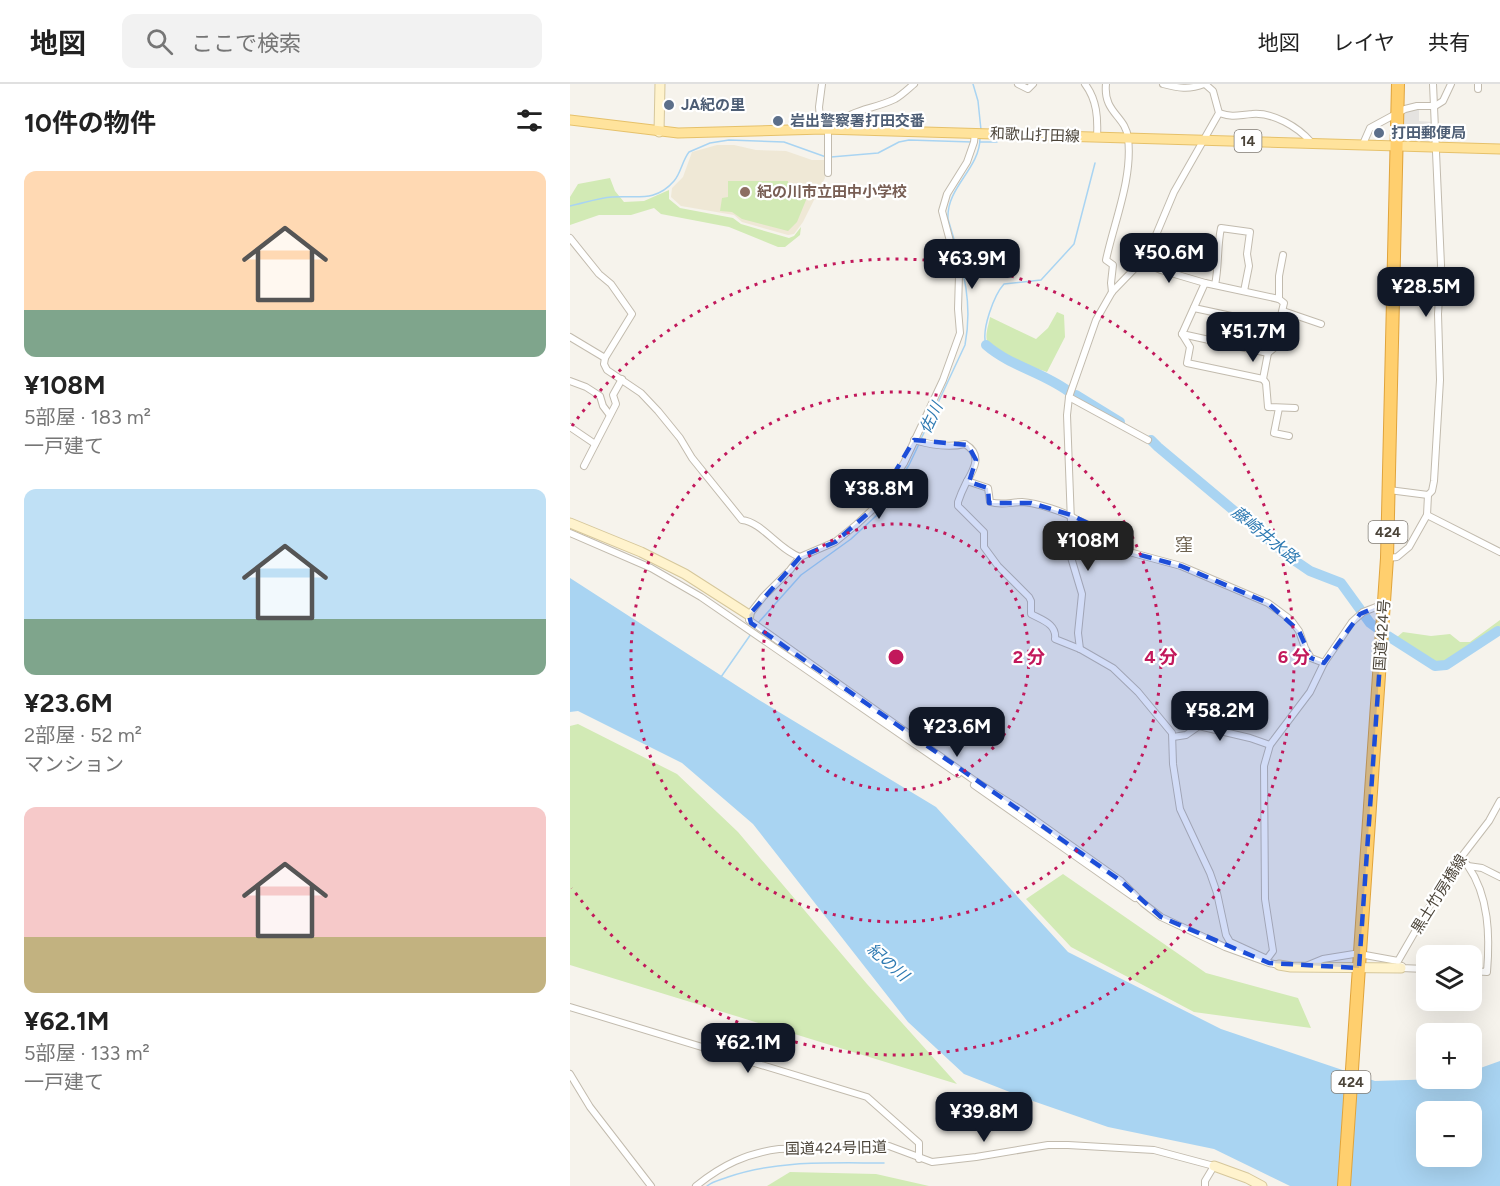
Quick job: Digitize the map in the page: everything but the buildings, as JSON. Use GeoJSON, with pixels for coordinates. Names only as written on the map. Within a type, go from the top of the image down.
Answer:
{"type":"FeatureCollection","features":[{"type":"Feature","properties":{"kind":"highway","name":"国道424号"},"geometry":{"type":"LineString","coordinates":[[1344,1186],[1387,558],[1398,84]]}},
{"type":"Feature","properties":{"kind":"main road","name":"和歌山打田線"},"geometry":{"type":"LineString","coordinates":[[570,120],[659,132],[827,129],[1500,149]]}},
{"type":"Feature","properties":{"kind":"street"},"geometry":{"type":"LineString","coordinates":[[659,132],[660,84]]}},
{"type":"Feature","properties":{"kind":"street"},"geometry":{"type":"LineString","coordinates":[[822,84],[819,107],[827,129],[828,173]]}},
{"type":"Feature","properties":{"kind":"street"},"geometry":{"type":"LineString","coordinates":[[827,129],[849,114],[895,99],[914,84]]}},
{"type":"Feature","properties":{"kind":"street"},"geometry":{"type":"LineString","coordinates":[[1018,84],[1028,89],[1033,84]]}},
{"type":"Feature","properties":{"kind":"street"},"geometry":{"type":"LineString","coordinates":[[1085,84],[1093,94],[1096,104],[1097,137]]}},
{"type":"Feature","properties":{"kind":"street"},"geometry":{"type":"LineString","coordinates":[[1106,84],[1105,93],[1112,111],[1125,127],[1128,138],[1124,186],[1106,260],[1113,265],[1112,292]]}},
{"type":"Feature","properties":{"kind":"street"},"geometry":{"type":"LineString","coordinates":[[1080,649],[1078,633],[1082,594],[1070,554],[1071,515],[1067,415],[1069,397],[1096,320],[1112,292],[1141,262],[1153,242],[1174,192],[1220,113],[1213,91],[1204,84],[1184,89],[1163,84]]}},
{"type":"Feature","properties":{"kind":"street"},"geometry":{"type":"LineString","coordinates":[[1387,558],[1397,557],[1409,547],[1427,515],[1428,495],[1432,491],[1434,481],[1440,381],[1438,314],[1441,265],[1433,84]]}},
{"type":"Feature","properties":{"kind":"street"},"geometry":{"type":"LineString","coordinates":[[1363,144],[1370,128],[1397,113],[1417,106],[1435,106],[1443,101],[1450,84]]}},
{"type":"Feature","properties":{"kind":"street"},"geometry":{"type":"LineString","coordinates":[[1220,113],[1231,117],[1254,113],[1271,117],[1296,128],[1311,142]]}},
{"type":"Feature","properties":{"kind":"street"},"geometry":{"type":"LineString","coordinates":[[749,622],[763,597],[800,557],[835,542],[873,509],[904,463],[943,380],[960,333],[959,275],[942,211],[947,194],[966,162],[977,133]]}},
{"type":"Feature","properties":{"kind":"street"},"geometry":{"type":"LineString","coordinates":[[1215,285],[1218,270],[1217,247],[1221,228],[1250,232],[1247,254],[1249,266],[1244,291]]}},
{"type":"Feature","properties":{"kind":"street"},"geometry":{"type":"LineString","coordinates":[[570,237],[599,274],[611,284],[632,314],[605,358],[604,364],[607,370],[622,379],[658,411],[742,520],[750,521],[789,553],[800,557]]}},
{"type":"Feature","properties":{"kind":"street"},"geometry":{"type":"LineString","coordinates":[[1279,299],[1279,276],[1283,255]]}},
{"type":"Feature","properties":{"kind":"street"},"geometry":{"type":"LineString","coordinates":[[1141,262],[1205,283],[1279,299],[1284,303],[1273,349],[1268,353],[1263,379],[1266,383],[1268,407],[1295,408]]}},
{"type":"Feature","properties":{"kind":"street"},"geometry":{"type":"LineString","coordinates":[[1182,334],[1205,283]]}},
{"type":"Feature","properties":{"kind":"street"},"geometry":{"type":"LineString","coordinates":[[1194,308],[1278,326]]}},
{"type":"Feature","properties":{"kind":"street"},"geometry":{"type":"LineString","coordinates":[[1283,311],[1321,324]]}},
{"type":"Feature","properties":{"kind":"street"},"geometry":{"type":"LineString","coordinates":[[1182,334],[1268,353]]}},
{"type":"Feature","properties":{"kind":"street"},"geometry":{"type":"LineString","coordinates":[[1182,334],[1190,347],[1187,363],[1263,379]]}},
{"type":"Feature","properties":{"kind":"street"},"geometry":{"type":"LineString","coordinates":[[570,337],[605,358]]}},
{"type":"Feature","properties":{"kind":"street"},"geometry":{"type":"LineString","coordinates":[[584,466],[616,404],[613,395],[622,379]]}},
{"type":"Feature","properties":{"kind":"street"},"geometry":{"type":"LineString","coordinates":[[570,381],[600,396],[609,414]]}},
{"type":"Feature","properties":{"kind":"street"},"geometry":{"type":"LineString","coordinates":[[1069,397],[1148,440]]}},
{"type":"Feature","properties":{"kind":"street"},"geometry":{"type":"LineString","coordinates":[[1279,408],[1274,433],[1288,436]]}},
{"type":"Feature","properties":{"kind":"street"},"geometry":{"type":"LineString","coordinates":[[570,427],[595,444]]}},
{"type":"Feature","properties":{"kind":"street"},"geometry":{"type":"LineString","coordinates":[[915,440],[953,447],[965,444],[968,446],[975,454],[976,465],[957,502],[958,506],[984,532],[984,547],[998,566],[1032,601],[1031,614],[1053,627],[1056,631],[1055,639],[1080,649],[1113,668],[1172,733],[1173,764],[1180,809],[1210,873],[1226,934],[1230,942],[1279,965]]}},
{"type":"Feature","properties":{"kind":"street"},"geometry":{"type":"LineString","coordinates":[[967,481],[988,488],[990,502],[1009,504],[1019,502],[1071,515],[1077,520],[1119,538],[1118,549],[1181,566],[1268,603],[1291,620],[1299,631],[1311,658],[1324,663]]}},
{"type":"Feature","properties":{"kind":"street"},"geometry":{"type":"LineString","coordinates":[[1389,490],[1428,495]]}},
{"type":"Feature","properties":{"kind":"street"},"geometry":{"type":"LineString","coordinates":[[1427,515],[1500,552]]}},
{"type":"Feature","properties":{"kind":"street"},"geometry":{"type":"LineString","coordinates":[[570,522],[641,552],[685,574],[749,622],[758,632],[1121,881],[1161,917],[1226,947],[1269,963],[1358,973],[1400,965]]}},
{"type":"Feature","properties":{"kind":"street"},"geometry":{"type":"LineString","coordinates":[[570,533],[651,568],[749,622]]}},
{"type":"Feature","properties":{"kind":"street"},"geometry":{"type":"LineString","coordinates":[[1267,959],[1273,951],[1265,898],[1264,766],[1269,745],[1310,692],[1324,663],[1352,622],[1362,613],[1384,604]]}},
{"type":"Feature","properties":{"kind":"street"},"geometry":{"type":"LineString","coordinates":[[1173,737],[1186,735],[1199,726],[1269,745]]}},
{"type":"Feature","properties":{"kind":"street","name":"黒土竹房橋線"},"geometry":{"type":"LineString","coordinates":[[1400,965],[1449,873],[1489,821],[1500,801]]}},
{"type":"Feature","properties":{"kind":"street"},"geometry":{"type":"LineString","coordinates":[[1461,857],[1473,874],[1485,907],[1489,943],[1487,972],[1482,972]]}},
{"type":"Feature","properties":{"kind":"street"},"geometry":{"type":"LineString","coordinates":[[1468,866],[1482,868],[1500,877]]}},
{"type":"Feature","properties":{"kind":"street"},"geometry":{"type":"LineString","coordinates":[[1304,967],[1323,959],[1354,954]]}},
{"type":"Feature","properties":{"kind":"street"},"geometry":{"type":"LineString","coordinates":[[1365,955],[1416,967]]}},
{"type":"Feature","properties":{"kind":"street"},"geometry":{"type":"LineString","coordinates":[[570,1007],[867,1097],[919,1143],[920,1159]]}},
{"type":"Feature","properties":{"kind":"street"},"geometry":{"type":"LineString","coordinates":[[570,1074],[590,1107],[651,1186]]}},
{"type":"Feature","properties":{"kind":"street","name":"国道424号旧道"},"geometry":{"type":"LineString","coordinates":[[696,1186],[732,1161],[771,1150],[889,1146],[932,1162],[1068,1144],[1154,1149],[1214,1166],[1262,1186]]}},
{"type":"Feature","properties":{"kind":"street"},"geometry":{"type":"LineString","coordinates":[[1205,1186],[1204,1181],[1214,1166]]}},
{"type":"Feature","properties":{"kind":"highlighted area"},"geometry":{"type":"Polygon","coordinates":[[[914,440],[968,445],[976,460],[969,482],[988,488],[989,503],[1031,503],[1071,515],[1119,538],[1118,549],[1181,566],[1268,603],[1299,631],[1311,658],[1324,663],[1360,614],[1384,604],[1359,968],[1269,963],[1161,917],[1121,881],[751,623],[749,615],[800,557],[835,542],[873,509],[914,440]]]}},
{"type":"Feature","properties":{"kind":"shaded area"},"geometry":{"type":"Polygon","coordinates":[[[1411,109],[1419,109],[1419,121],[1433,122],[1433,142],[1421,143],[1405,136],[1403,113],[1411,109]]]}},
{"type":"Feature","properties":{"kind":"shaded area","name":"紀の川市立田中小学校"},"geometry":{"type":"Polygon","coordinates":[[[717,145],[786,151],[812,160],[825,160],[825,178],[803,222],[794,234],[788,235],[742,222],[734,215],[681,206],[671,197],[672,188],[683,177],[692,152],[717,145]]]}},
{"type":"Feature","properties":{"kind":"green space"},"geometry":{"type":"Polygon","coordinates":[[[610,178],[615,191],[624,202],[644,201],[669,190],[669,199],[680,208],[733,218],[741,224],[789,238],[794,236],[801,227],[800,235],[785,247],[778,247],[729,227],[661,214],[654,208],[631,215],[599,215],[570,225],[570,197],[578,184],[610,178]]]}},
{"type":"Feature","properties":{"kind":"green space"},"geometry":{"type":"Polygon","coordinates":[[[728,181],[788,181],[788,187],[811,188],[797,222],[788,231],[742,219],[732,212],[720,211],[722,198],[728,197],[728,181]]]}},
{"type":"Feature","properties":{"kind":"green space"},"geometry":{"type":"Polygon","coordinates":[[[1057,312],[1064,315],[1065,337],[1047,372],[1005,356],[987,341],[990,317],[1036,339],[1048,328],[1057,312]]]}},
{"type":"Feature","properties":{"kind":"green space"},"geometry":{"type":"Polygon","coordinates":[[[1500,620],[1497,630],[1447,661],[1438,663],[1396,638],[1403,632],[1431,636],[1450,634],[1460,642],[1470,642],[1500,620]]]}},
{"type":"Feature","properties":{"kind":"green space"},"geometry":{"type":"Polygon","coordinates":[[[578,724],[677,774],[738,832],[867,984],[957,1084],[570,965],[570,726],[578,724]]]}},
{"type":"Feature","properties":{"kind":"green space"},"geometry":{"type":"Polygon","coordinates":[[[1063,874],[1206,973],[1298,998],[1311,1028],[1194,1012],[1071,947],[1026,899],[1063,874]]]}},
{"type":"Feature","properties":{"kind":"green space"},"geometry":{"type":"Polygon","coordinates":[[[790,1172],[876,1174],[929,1186],[767,1186],[790,1172]]]}},
{"type":"Feature","properties":{"kind":"water","name":"紀の川"},"geometry":{"type":"Polygon","coordinates":[[[570,578],[759,700],[936,807],[1068,952],[1221,1029],[1375,1081],[1416,1080],[1416,1089],[1482,1089],[1482,1067],[1500,1061],[1500,1186],[1290,1186],[1214,1149],[1108,1127],[964,1074],[908,1022],[753,824],[682,763],[578,711],[570,712],[570,578]]]}},
{"type":"Feature","properties":{"kind":"waterway","name":"佐川"},"geometry":{"type":"LineString","coordinates":[[973,84],[978,101],[981,130]]}},
{"type":"Feature","properties":{"kind":"waterway","name":"佐川"},"geometry":{"type":"LineString","coordinates":[[921,439],[965,345],[968,312],[965,281],[948,219],[952,197],[975,159],[980,138]]}},
{"type":"Feature","properties":{"kind":"waterway"},"geometry":{"type":"LineString","coordinates":[[570,206],[596,199],[660,193],[674,181],[689,152],[710,143],[729,140],[784,142],[826,157]]}},
{"type":"Feature","properties":{"kind":"waterway"},"geometry":{"type":"LineString","coordinates":[[831,157],[878,153],[899,142],[909,140],[972,142]]}},
{"type":"Feature","properties":{"kind":"waterway"},"geometry":{"type":"LineString","coordinates":[[980,142],[997,142]]}},
{"type":"Feature","properties":{"kind":"waterway"},"geometry":{"type":"LineString","coordinates":[[986,345],[985,331],[989,313],[1004,284],[1041,280],[1074,244],[1095,163]]}},
{"type":"Feature","properties":{"kind":"waterway","name":"藤崎井水路"},"geometry":{"type":"LineString","coordinates":[[986,345],[1005,358],[1068,391]]}},
{"type":"Feature","properties":{"kind":"waterway","name":"藤崎井水路"},"geometry":{"type":"LineString","coordinates":[[1076,395],[1120,422]]}},
{"type":"Feature","properties":{"kind":"waterway","name":"藤崎井水路"},"geometry":{"type":"LineString","coordinates":[[1151,440],[1288,556],[1310,571],[1341,583],[1370,623],[1377,628]]}},
{"type":"Feature","properties":{"kind":"waterway","name":"佐川"},"geometry":{"type":"LineString","coordinates":[[758,623],[801,575],[851,539],[876,516],[909,465],[919,444]]}},
{"type":"Feature","properties":{"kind":"waterway","name":"藤崎井水路"},"geometry":{"type":"LineString","coordinates":[[1388,636],[1435,666],[1446,665],[1498,631]]}},
{"type":"Feature","properties":{"kind":"waterway","name":"佐川"},"geometry":{"type":"LineString","coordinates":[[721,677],[751,634]]}},
{"type":"Feature","properties":{"kind":"waterway"},"geometry":{"type":"LineString","coordinates":[[707,1186],[747,1172],[785,1165],[884,1163]]}},
{"type":"Feature","properties":{"kind":"place","name":"JA紀の里"},"geometry":{"type":"Point","coordinates":[669,105]}},
{"type":"Feature","properties":{"kind":"place","name":"岩出警察署打田交番"},"geometry":{"type":"Point","coordinates":[778,121]}},
{"type":"Feature","properties":{"kind":"place","name":"打田郵便局"},"geometry":{"type":"Point","coordinates":[1379,133]}},
{"type":"Feature","properties":{"kind":"place","name":"紀の川市立田中小学校"},"geometry":{"type":"Point","coordinates":[745,192]}},
{"type":"Feature","properties":{"kind":"district","name":"窪"},"geometry":{"type":"Point","coordinates":[1184,545]}}]}
